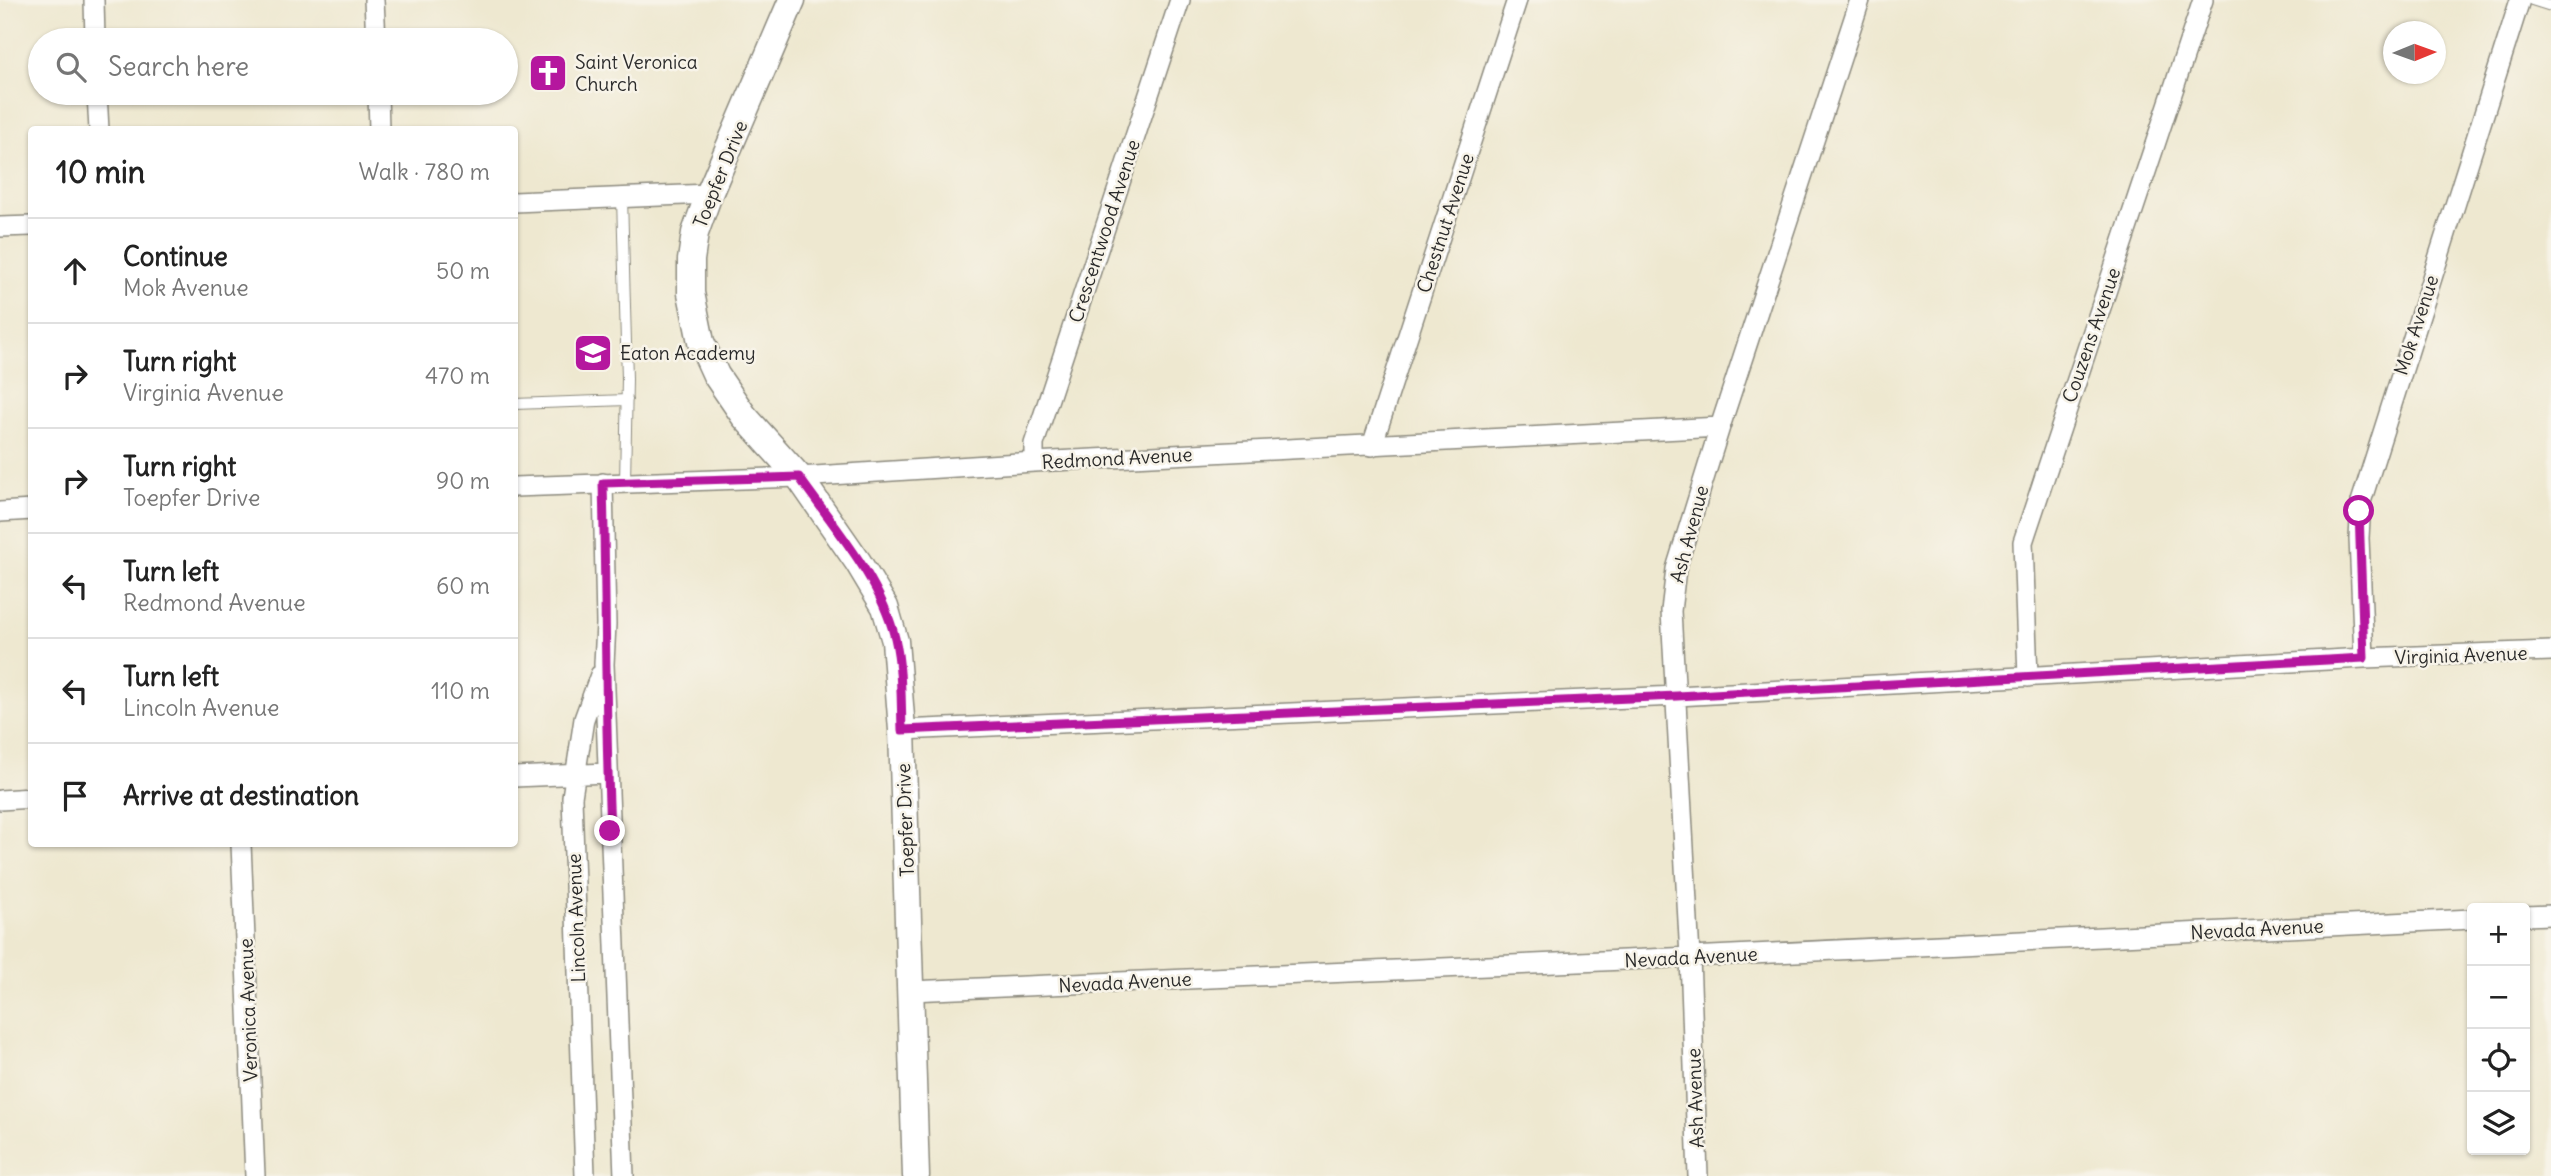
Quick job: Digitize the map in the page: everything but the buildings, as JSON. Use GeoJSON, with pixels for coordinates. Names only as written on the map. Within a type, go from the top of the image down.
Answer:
{"type":"FeatureCollection","features":[{"type":"Feature","properties":{"kind":"street"},"geometry":{"type":"LineString","coordinates":[[94,0],[95,28]]}},
{"type":"Feature","properties":{"kind":"street"},"geometry":{"type":"LineString","coordinates":[[374,0],[375,28]]}},
{"type":"Feature","properties":{"kind":"street","name":"Toepfer Drive"},"geometry":{"type":"LineString","coordinates":[[792,0],[695,233],[691,260],[691,293],[701,342],[716,375],[744,416],[799,477],[858,562],[885,607],[895,641],[902,730],[916,1176]]}},
{"type":"Feature","properties":{"kind":"street","name":"Crescentwood Avenue"},"geometry":{"type":"LineString","coordinates":[[1034,462],[1034,444],[1180,0]]}},
{"type":"Feature","properties":{"kind":"street","name":"Chestnut Avenue"},"geometry":{"type":"LineString","coordinates":[[1372,446],[1517,0]]}},
{"type":"Feature","properties":{"kind":"street","name":"Ash Avenue"},"geometry":{"type":"LineString","coordinates":[[1698,1176],[1690,957],[1671,611],[1676,569],[1860,0]]}},
{"type":"Feature","properties":{"kind":"street","name":"Couzens Avenue"},"geometry":{"type":"LineString","coordinates":[[2028,677],[2023,542],[2203,0]]}},
{"type":"Feature","properties":{"kind":"street","name":"Mok Avenue"},"geometry":{"type":"LineString","coordinates":[[2364,658],[2359,538],[2361,502],[2521,0]]}},
{"type":"Feature","properties":{"kind":"street"},"geometry":{"type":"LineString","coordinates":[[98,105],[99,126]]}},
{"type":"Feature","properties":{"kind":"street"},"geometry":{"type":"LineString","coordinates":[[378,105],[379,126]]}},
{"type":"Feature","properties":{"kind":"street"},"geometry":{"type":"LineString","coordinates":[[518,202],[709,194]]}},
{"type":"Feature","properties":{"kind":"street"},"geometry":{"type":"LineString","coordinates":[[0,227],[28,226]]}},
{"type":"Feature","properties":{"kind":"street","name":"Redmond Avenue"},"geometry":{"type":"LineString","coordinates":[[518,487],[799,477],[1034,462],[1720,427]]}},
{"type":"Feature","properties":{"kind":"street","name":"Lincoln Avenue"},"geometry":{"type":"LineString","coordinates":[[603,483],[607,773],[624,1176]]}},
{"type":"Feature","properties":{"kind":"street"},"geometry":{"type":"LineString","coordinates":[[0,512],[28,510]]}},
{"type":"Feature","properties":{"kind":"street","name":"Virginia Avenue"},"geometry":{"type":"LineString","coordinates":[[902,730],[1677,696],[2364,658],[2551,651]]}},
{"type":"Feature","properties":{"kind":"street","name":"Lincoln Avenue"},"geometry":{"type":"LineString","coordinates":[[585,1176],[572,797],[584,719],[604,664]]}},
{"type":"Feature","properties":{"kind":"street"},"geometry":{"type":"LineString","coordinates":[[518,777],[607,773]]}},
{"type":"Feature","properties":{"kind":"street"},"geometry":{"type":"LineString","coordinates":[[0,800],[28,798]]}},
{"type":"Feature","properties":{"kind":"street","name":"Veronica Avenue"},"geometry":{"type":"LineString","coordinates":[[241,847],[255,1176]]}},
{"type":"Feature","properties":{"kind":"street"},"geometry":{"type":"LineString","coordinates":[[2530,916],[2551,915]]}},
{"type":"Feature","properties":{"kind":"street","name":"Nevada Avenue"},"geometry":{"type":"LineString","coordinates":[[910,991],[2467,919]]}},
{"type":"Feature","properties":{"kind":"lane"},"geometry":{"type":"LineString","coordinates":[[2532,0],[2551,6]]}},
{"type":"Feature","properties":{"kind":"lane"},"geometry":{"type":"LineString","coordinates":[[622,197],[627,400],[625,482]]}},
{"type":"Feature","properties":{"kind":"lane"},"geometry":{"type":"LineString","coordinates":[[518,404],[627,400]]}},
{"type":"Feature","properties":{"kind":"place","name":"Saint Veronica Church"},"geometry":{"type":"Point","coordinates":[548,73]}},
{"type":"Feature","properties":{"kind":"place","name":"Eaton Academy"},"geometry":{"type":"Point","coordinates":[593,353]}},
{"type":"Feature","properties":{"kind":"route"},"geometry":{"type":"LineString","coordinates":[[610,831],[604,664],[606,624],[603,483],[799,477],[858,562],[885,607],[898,662],[902,730],[1677,696],[2364,658],[2359,511]]}}]}
